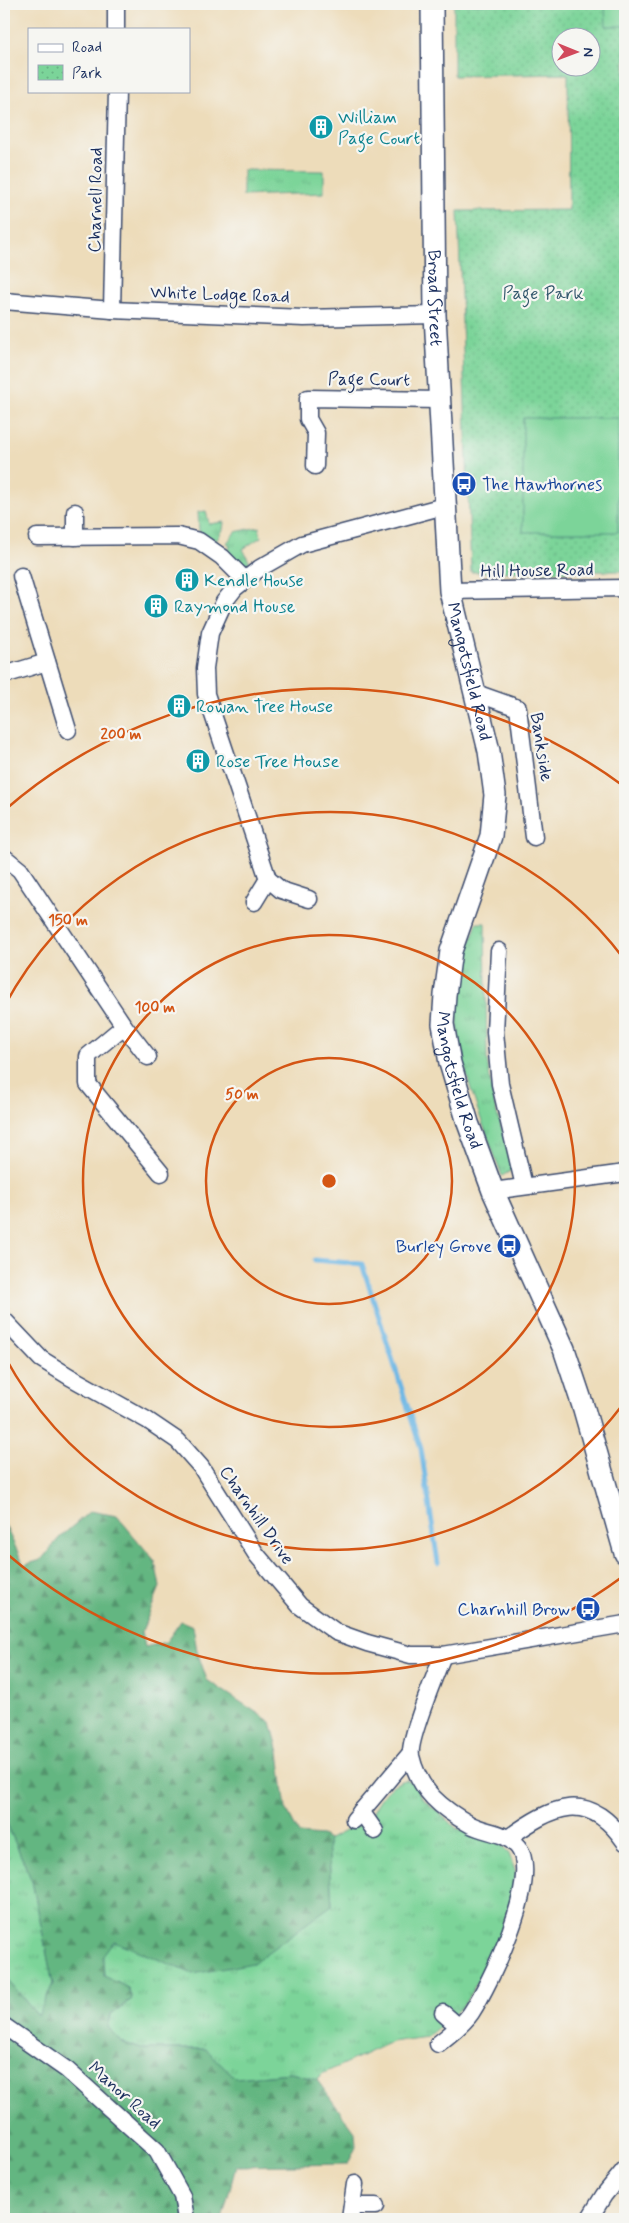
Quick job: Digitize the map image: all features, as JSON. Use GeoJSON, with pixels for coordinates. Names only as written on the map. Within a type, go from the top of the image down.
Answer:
{"type":"FeatureCollection","features":[{"type":"Feature","properties":{"kind":"main road","name":"Broad Street"},"geometry":{"type":"LineString","coordinates":[[432,4],[435,315],[450,591]]}},
{"type":"Feature","properties":{"kind":"main road","name":"Mangotsfield Road"},"geometry":{"type":"LineString","coordinates":[[450,591],[488,751],[495,795],[491,836],[451,951],[445,995],[444,1024],[450,1063],[468,1123],[494,1191],[564,1349],[584,1410],[625,1553]]}},
{"type":"Feature","properties":{"kind":"street"},"geometry":{"type":"LineString","coordinates":[[116,4],[116,28]]}},
{"type":"Feature","properties":{"kind":"street","name":"Charnell Road"},"geometry":{"type":"LineString","coordinates":[[112,310],[117,92]]}},
{"type":"Feature","properties":{"kind":"street","name":"White Lodge Road"},"geometry":{"type":"LineString","coordinates":[[4,302],[112,310],[304,318],[435,315]]}},
{"type":"Feature","properties":{"kind":"street","name":"Page Court"},"geometry":{"type":"LineString","coordinates":[[315,466],[316,433],[308,419],[308,398],[439,400]]}},
{"type":"Feature","properties":{"kind":"street"},"geometry":{"type":"LineString","coordinates":[[309,899],[281,890],[268,879],[206,694],[205,668],[210,633],[224,602],[235,588],[260,568],[302,544],[444,506]]}},
{"type":"Feature","properties":{"kind":"street"},"geometry":{"type":"LineString","coordinates":[[74,512],[75,537]]}},
{"type":"Feature","properties":{"kind":"street"},"geometry":{"type":"LineString","coordinates":[[36,537],[178,536],[199,541],[222,557],[245,580]]}},
{"type":"Feature","properties":{"kind":"street"},"geometry":{"type":"LineString","coordinates":[[21,576],[68,730]]}},
{"type":"Feature","properties":{"kind":"street","name":"Hill House Road"},"geometry":{"type":"LineString","coordinates":[[450,591],[625,588]]}},
{"type":"Feature","properties":{"kind":"street"},"geometry":{"type":"LineString","coordinates":[[4,675],[47,662]]}},
{"type":"Feature","properties":{"kind":"street","name":"Bankside"},"geometry":{"type":"LineString","coordinates":[[473,692],[518,708],[534,836]]}},
{"type":"Feature","properties":{"kind":"street"},"geometry":{"type":"LineString","coordinates":[[4,857],[20,870],[124,1026],[148,1057]]}},
{"type":"Feature","properties":{"kind":"street"},"geometry":{"type":"LineString","coordinates":[[254,902],[268,879]]}},
{"type":"Feature","properties":{"kind":"street","name":"Mangotsfield Road"},"geometry":{"type":"LineString","coordinates":[[499,951],[495,1032],[500,1084],[524,1186]]}},
{"type":"Feature","properties":{"kind":"street"},"geometry":{"type":"LineString","coordinates":[[124,1026],[88,1056],[88,1084],[161,1173]]}},
{"type":"Feature","properties":{"kind":"street"},"geometry":{"type":"LineString","coordinates":[[494,1191],[625,1174]]}},
{"type":"Feature","properties":{"kind":"street","name":"Charnhill Drive"},"geometry":{"type":"LineString","coordinates":[[4,1320],[41,1359],[147,1420],[178,1441],[201,1468],[256,1554],[300,1606],[336,1632],[410,1655],[443,1655],[625,1624]]}},
{"type":"Feature","properties":{"kind":"street"},"geometry":{"type":"LineString","coordinates":[[375,1831],[357,1816],[410,1754],[423,1705],[443,1655]]}},
{"type":"Feature","properties":{"kind":"street"},"geometry":{"type":"LineString","coordinates":[[410,1754],[424,1788],[443,1809],[474,1826],[508,1838],[519,1848],[525,1865],[523,1889],[498,1964],[470,2015],[438,2044]]}},
{"type":"Feature","properties":{"kind":"street"},"geometry":{"type":"LineString","coordinates":[[508,1838],[538,1817],[560,1810],[582,1808],[597,1812],[613,1824],[625,1842]]}},
{"type":"Feature","properties":{"kind":"street"},"geometry":{"type":"LineString","coordinates":[[443,2013],[458,2026]]}},
{"type":"Feature","properties":{"kind":"street","name":"Manor Road"},"geometry":{"type":"LineString","coordinates":[[4,2026],[66,2070],[158,2151],[182,2196],[186,2219]]}},
{"type":"Feature","properties":{"kind":"street"},"geometry":{"type":"LineString","coordinates":[[589,2219],[604,2195],[625,2169]]}},
{"type":"Feature","properties":{"kind":"street"},"geometry":{"type":"LineString","coordinates":[[355,2184],[351,2213],[376,2206]]}},
{"type":"Feature","properties":{"kind":"green space","name":"Page Park"},"geometry":{"type":"Polygon","coordinates":[[[454,4],[625,4],[625,571],[471,572],[458,211],[569,210],[568,78],[602,78],[602,28],[552,28],[552,74],[454,76],[454,4]]]}},
{"type":"Feature","properties":{"kind":"green space"},"geometry":{"type":"Polygon","coordinates":[[[605,4],[625,4],[625,26],[606,26],[605,4]]]}},
{"type":"Feature","properties":{"kind":"green space"},"geometry":{"type":"Polygon","coordinates":[[[243,170],[324,171],[324,193],[243,196],[243,170]]]}},
{"type":"Feature","properties":{"kind":"green space"},"geometry":{"type":"Polygon","coordinates":[[[523,418],[618,418],[618,532],[523,532],[523,418]]]}},
{"type":"Feature","properties":{"kind":"green space"},"geometry":{"type":"Polygon","coordinates":[[[206,511],[209,524],[224,522],[223,530],[216,541],[199,531],[198,512],[206,511]]]}},
{"type":"Feature","properties":{"kind":"green space"},"geometry":{"type":"Polygon","coordinates":[[[259,527],[261,537],[243,549],[250,563],[239,565],[228,553],[230,545],[227,543],[235,532],[259,527]]]}},
{"type":"Feature","properties":{"kind":"green space"},"geometry":{"type":"Polygon","coordinates":[[[477,923],[485,923],[487,1060],[494,1104],[513,1164],[512,1170],[502,1176],[470,1087],[464,1064],[457,1017],[459,985],[465,958],[477,923]]]}},
{"type":"Feature","properties":{"kind":"green space"},"geometry":{"type":"Polygon","coordinates":[[[90,1511],[117,1516],[155,1561],[160,1587],[142,1631],[145,1647],[166,1642],[181,1621],[193,1626],[197,1651],[207,1680],[271,1722],[279,1752],[286,1809],[299,1834],[322,1836],[328,1840],[332,1905],[253,1963],[193,1974],[114,1941],[103,1956],[104,1976],[128,1988],[132,1999],[111,2014],[108,2027],[121,2042],[141,2049],[206,2049],[236,2078],[291,2073],[317,2080],[355,2132],[356,2147],[348,2164],[236,2166],[222,2219],[4,2219],[4,1976],[38,2016],[53,1984],[32,1881],[4,1817],[4,1523],[24,1565],[41,1560],[59,1538],[90,1511]]]}},
{"type":"Feature","properties":{"kind":"green space"},"geometry":{"type":"Polygon","coordinates":[[[406,1780],[414,1783],[421,1797],[456,1828],[502,1845],[509,1854],[516,1873],[513,1893],[497,1944],[490,1961],[463,2006],[427,2037],[391,2042],[322,2074],[317,2080],[291,2073],[236,2078],[204,2049],[141,2049],[121,2042],[108,2027],[111,2014],[132,1999],[128,1988],[104,1976],[102,1955],[113,1940],[332,1905],[328,1840],[356,1825],[365,1828],[376,1806],[386,1792],[398,1782],[406,1780]]]}},
{"type":"Feature","properties":{"kind":"green space"},"geometry":{"type":"Polygon","coordinates":[[[4,1817],[32,1881],[53,1984],[38,2016],[4,1976],[4,1817]]]}},
{"type":"Feature","properties":{"kind":"waterway"},"geometry":{"type":"LineString","coordinates":[[315,1260],[362,1264],[421,1449],[438,1563]]}},
{"type":"Feature","properties":{"kind":"place","name":"William Page Court"},"geometry":{"type":"Point","coordinates":[321,127]}},
{"type":"Feature","properties":{"kind":"place","name":"The Hawthornes"},"geometry":{"type":"Point","coordinates":[464,484]}},
{"type":"Feature","properties":{"kind":"place","name":"Kendle House"},"geometry":{"type":"Point","coordinates":[187,580]}},
{"type":"Feature","properties":{"kind":"place","name":"Raymond House"},"geometry":{"type":"Point","coordinates":[156,606]}},
{"type":"Feature","properties":{"kind":"place","name":"Rowan Tree House"},"geometry":{"type":"Point","coordinates":[179,706]}},
{"type":"Feature","properties":{"kind":"place","name":"Rose Tree House"},"geometry":{"type":"Point","coordinates":[198,761]}},
{"type":"Feature","properties":{"kind":"place","name":"Burley Grove"},"geometry":{"type":"Point","coordinates":[509,1246]}},
{"type":"Feature","properties":{"kind":"place","name":"Charnhill Brow"},"geometry":{"type":"Point","coordinates":[588,1609]}}]}
